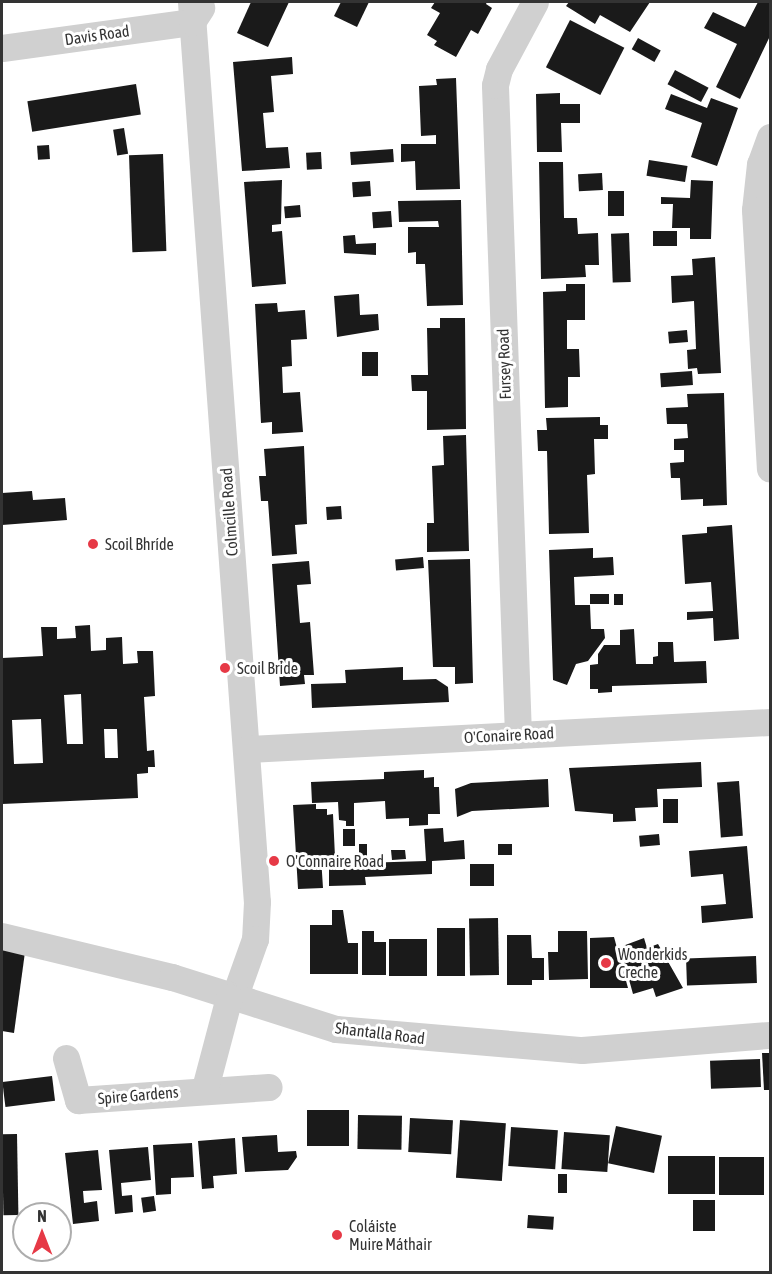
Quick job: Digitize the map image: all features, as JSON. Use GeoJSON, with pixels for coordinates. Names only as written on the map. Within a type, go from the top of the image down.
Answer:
{"type":"FeatureCollection","features":[{"type":"Feature","properties":{"kind":"street","name":"Fursey Road"},"geometry":{"type":"LineString","coordinates":[[518,735],[495,85],[499,69],[535,2]]}},
{"type":"Feature","properties":{"kind":"street","name":"Davis Road"},"geometry":{"type":"LineString","coordinates":[[2,48],[196,8]]}},
{"type":"Feature","properties":{"kind":"street","name":"Colmcille Road"},"geometry":{"type":"LineString","coordinates":[[196,8],[248,749],[255,939],[232,997]]}},
{"type":"Feature","properties":{"kind":"street"},"geometry":{"type":"LineString","coordinates":[[771,137],[760,164],[755,210],[771,469]]}},
{"type":"Feature","properties":{"kind":"street","name":"O'Conaire Road"},"geometry":{"type":"LineString","coordinates":[[248,749],[771,722]]}},
{"type":"Feature","properties":{"kind":"street","name":"Shantalla Road"},"geometry":{"type":"LineString","coordinates":[[2,936],[93,956],[336,1029],[562,1050],[615,1050],[771,1035]]}},
{"type":"Feature","properties":{"kind":"street"},"geometry":{"type":"LineString","coordinates":[[205,1088],[232,997]]}},
{"type":"Feature","properties":{"kind":"street","name":"Spire Gardens"},"geometry":{"type":"LineString","coordinates":[[66,1059],[78,1100],[205,1088],[269,1087]]}},
{"type":"Feature","properties":{"kind":"building"},"geometry":{"type":"Polygon","coordinates":[[[251,2],[289,2],[268,47],[237,33],[251,2]]]}},
{"type":"Feature","properties":{"kind":"building"},"geometry":{"type":"Polygon","coordinates":[[[341,2],[369,2],[357,27],[334,16],[341,2]]]}},
{"type":"Feature","properties":{"kind":"building"},"geometry":{"type":"Polygon","coordinates":[[[435,2],[487,2],[486,4],[492,8],[478,34],[471,30],[456,57],[434,45],[437,41],[427,35],[440,13],[431,8],[435,2]]]}},
{"type":"Feature","properties":{"kind":"building"},"geometry":{"type":"Polygon","coordinates":[[[569,2],[650,2],[630,32],[600,15],[595,24],[566,6],[569,2]]]}},
{"type":"Feature","properties":{"kind":"building"},"geometry":{"type":"Polygon","coordinates":[[[758,2],[770,2],[770,36],[740,99],[716,87],[737,44],[704,28],[713,12],[745,27],[758,2]]]}},
{"type":"Feature","properties":{"kind":"building"},"geometry":{"type":"Polygon","coordinates":[[[570,20],[624,48],[600,95],[546,67],[570,20]]]}},
{"type":"Feature","properties":{"kind":"building"},"geometry":{"type":"Polygon","coordinates":[[[638,38],[661,51],[654,62],[632,49],[638,38]]]}},
{"type":"Feature","properties":{"kind":"building"},"geometry":{"type":"Polygon","coordinates":[[[292,57],[293,74],[271,76],[274,112],[263,113],[266,148],[288,147],[290,168],[242,171],[233,62],[292,57]]]}},
{"type":"Feature","properties":{"kind":"building"},"geometry":{"type":"Polygon","coordinates":[[[675,70],[709,88],[701,102],[667,84],[675,70]]]}},
{"type":"Feature","properties":{"kind":"building"},"geometry":{"type":"Polygon","coordinates":[[[456,78],[460,189],[416,190],[415,161],[401,162],[401,144],[436,144],[436,135],[421,136],[419,86],[437,85],[436,79],[456,78]]]}},
{"type":"Feature","properties":{"kind":"building"},"geometry":{"type":"Polygon","coordinates":[[[136,84],[141,115],[32,132],[27,101],[136,84]]]}},
{"type":"Feature","properties":{"kind":"building"},"geometry":{"type":"Polygon","coordinates":[[[560,93],[560,104],[580,104],[580,123],[561,123],[562,152],[537,152],[536,94],[560,93]]]}},
{"type":"Feature","properties":{"kind":"building"},"geometry":{"type":"Polygon","coordinates":[[[671,94],[707,108],[711,98],[738,108],[717,166],[691,157],[702,123],[665,109],[671,94]]]}},
{"type":"Feature","properties":{"kind":"building"},"geometry":{"type":"Polygon","coordinates":[[[124,128],[128,154],[117,155],[113,130],[124,128]]]}},
{"type":"Feature","properties":{"kind":"building"},"geometry":{"type":"Polygon","coordinates":[[[49,145],[50,159],[38,160],[37,146],[49,145]]]}},
{"type":"Feature","properties":{"kind":"building"},"geometry":{"type":"Polygon","coordinates":[[[393,149],[394,162],[351,165],[350,152],[393,149]]]}},
{"type":"Feature","properties":{"kind":"building"},"geometry":{"type":"Polygon","coordinates":[[[321,152],[322,169],[307,170],[306,153],[321,152]]]}},
{"type":"Feature","properties":{"kind":"building"},"geometry":{"type":"Polygon","coordinates":[[[163,154],[166,251],[132,252],[129,155],[163,154]]]}},
{"type":"Feature","properties":{"kind":"building"},"geometry":{"type":"Polygon","coordinates":[[[649,160],[688,166],[685,182],[646,176],[649,160]]]}},
{"type":"Feature","properties":{"kind":"building"},"geometry":{"type":"Polygon","coordinates":[[[539,162],[563,162],[564,218],[577,218],[578,234],[598,233],[599,265],[585,265],[586,277],[541,279],[539,162]]]}},
{"type":"Feature","properties":{"kind":"building"},"geometry":{"type":"Polygon","coordinates":[[[602,173],[603,190],[579,191],[578,174],[602,173]]]}},
{"type":"Feature","properties":{"kind":"building"},"geometry":{"type":"Polygon","coordinates":[[[282,180],[281,224],[272,225],[272,232],[282,231],[286,284],[252,287],[244,182],[282,180]]]}},
{"type":"Feature","properties":{"kind":"building"},"geometry":{"type":"Polygon","coordinates":[[[691,180],[713,181],[711,239],[690,239],[690,228],[672,228],[673,204],[661,204],[661,197],[690,198],[691,180]]]}},
{"type":"Feature","properties":{"kind":"building"},"geometry":{"type":"Polygon","coordinates":[[[370,181],[371,196],[353,197],[352,182],[370,181]]]}},
{"type":"Feature","properties":{"kind":"building"},"geometry":{"type":"Polygon","coordinates":[[[608,191],[624,191],[624,216],[608,216],[608,191]]]}},
{"type":"Feature","properties":{"kind":"building"},"geometry":{"type":"Polygon","coordinates":[[[461,200],[463,305],[427,306],[425,264],[416,264],[416,252],[408,253],[408,227],[439,227],[438,221],[399,222],[398,201],[461,200]]]}},
{"type":"Feature","properties":{"kind":"building"},"geometry":{"type":"Polygon","coordinates":[[[300,205],[301,217],[285,218],[284,206],[300,205]]]}},
{"type":"Feature","properties":{"kind":"building"},"geometry":{"type":"Polygon","coordinates":[[[391,211],[392,227],[373,228],[372,212],[391,211]]]}},
{"type":"Feature","properties":{"kind":"building"},"geometry":{"type":"Polygon","coordinates":[[[653,231],[677,231],[677,246],[653,246],[653,231]]]}},
{"type":"Feature","properties":{"kind":"building"},"geometry":{"type":"Polygon","coordinates":[[[629,233],[631,282],[613,283],[611,234],[629,233]]]}},
{"type":"Feature","properties":{"kind":"building"},"geometry":{"type":"Polygon","coordinates":[[[355,235],[356,244],[376,243],[376,255],[344,253],[343,236],[355,235]]]}},
{"type":"Feature","properties":{"kind":"building"},"geometry":{"type":"Polygon","coordinates":[[[715,257],[721,373],[698,374],[697,368],[688,369],[687,350],[696,349],[694,301],[672,303],[671,276],[693,275],[692,259],[715,257]]]}},
{"type":"Feature","properties":{"kind":"building"},"geometry":{"type":"Polygon","coordinates":[[[566,284],[585,284],[585,320],[567,320],[567,349],[579,349],[580,377],[568,377],[568,407],[545,408],[543,292],[566,291],[566,284]]]}},
{"type":"Feature","properties":{"kind":"building"},"geometry":{"type":"Polygon","coordinates":[[[359,294],[360,315],[378,314],[379,330],[337,337],[334,296],[359,294]]]}},
{"type":"Feature","properties":{"kind":"building"},"geometry":{"type":"Polygon","coordinates":[[[277,303],[278,312],[305,310],[307,339],[291,340],[292,366],[282,367],[283,393],[300,392],[303,432],[272,434],[272,422],[261,423],[255,304],[277,303]]]}},
{"type":"Feature","properties":{"kind":"building"},"geometry":{"type":"Polygon","coordinates":[[[440,318],[465,318],[466,429],[427,430],[427,391],[412,391],[411,375],[428,375],[427,328],[440,328],[440,318]]]}},
{"type":"Feature","properties":{"kind":"building"},"geometry":{"type":"Polygon","coordinates":[[[687,330],[688,342],[669,344],[668,332],[687,330]]]}},
{"type":"Feature","properties":{"kind":"building"},"geometry":{"type":"Polygon","coordinates":[[[362,352],[378,352],[378,376],[362,376],[362,352]]]}},
{"type":"Feature","properties":{"kind":"building"},"geometry":{"type":"Polygon","coordinates":[[[692,371],[693,385],[661,387],[660,373],[692,371]]]}},
{"type":"Feature","properties":{"kind":"building"},"geometry":{"type":"Polygon","coordinates":[[[724,393],[727,505],[703,506],[703,499],[681,500],[680,478],[671,478],[670,463],[684,462],[684,450],[674,450],[674,439],[688,438],[687,424],[667,424],[666,408],[688,407],[687,394],[724,393]]]}},
{"type":"Feature","properties":{"kind":"building"},"geometry":{"type":"Polygon","coordinates":[[[600,417],[600,425],[608,425],[608,439],[594,439],[595,474],[587,475],[589,533],[549,534],[547,451],[538,451],[537,430],[547,430],[546,418],[600,417]]]}},
{"type":"Feature","properties":{"kind":"building"},"geometry":{"type":"Polygon","coordinates":[[[466,435],[469,551],[427,552],[427,523],[434,523],[432,466],[444,465],[443,436],[466,435]]]}},
{"type":"Feature","properties":{"kind":"building"},"geometry":{"type":"Polygon","coordinates":[[[304,446],[307,524],[295,525],[297,554],[272,556],[268,501],[261,501],[259,476],[266,476],[264,449],[304,446]]]}},
{"type":"Feature","properties":{"kind":"building"},"geometry":{"type":"Polygon","coordinates":[[[32,491],[33,500],[65,498],[67,520],[2,525],[2,493],[32,491]]]}},
{"type":"Feature","properties":{"kind":"building"},"geometry":{"type":"Polygon","coordinates":[[[341,506],[342,519],[327,520],[326,507],[341,506]]]}},
{"type":"Feature","properties":{"kind":"building"},"geometry":{"type":"Polygon","coordinates":[[[732,525],[739,639],[714,641],[713,618],[687,620],[687,612],[713,611],[711,582],[685,584],[682,535],[707,533],[707,527],[732,525]]]}},
{"type":"Feature","properties":{"kind":"building"},"geometry":{"type":"Polygon","coordinates":[[[593,548],[593,558],[613,557],[614,575],[574,577],[575,605],[590,605],[591,629],[604,629],[605,638],[588,661],[576,664],[567,685],[553,680],[549,550],[593,548]]]}},
{"type":"Feature","properties":{"kind":"building"},"geometry":{"type":"Polygon","coordinates":[[[423,557],[424,568],[396,570],[395,559],[423,557]]]}},
{"type":"Feature","properties":{"kind":"building"},"geometry":{"type":"Polygon","coordinates":[[[470,559],[473,683],[455,684],[455,667],[433,667],[428,560],[470,559]]]}},
{"type":"Feature","properties":{"kind":"building"},"geometry":{"type":"Polygon","coordinates":[[[309,561],[311,584],[297,585],[300,623],[310,622],[314,675],[304,675],[305,684],[280,686],[272,564],[309,561]]]}},
{"type":"Feature","properties":{"kind":"building"},"geometry":{"type":"Polygon","coordinates":[[[590,594],[609,594],[609,604],[590,604],[590,594]]]}},
{"type":"Feature","properties":{"kind":"building"},"geometry":{"type":"Polygon","coordinates":[[[614,594],[623,594],[623,605],[614,605],[614,594]]]}},
{"type":"Feature","properties":{"kind":"building"},"geometry":{"type":"Polygon","coordinates":[[[90,625],[91,651],[106,650],[106,638],[122,637],[123,664],[138,663],[137,651],[153,651],[155,696],[144,697],[147,751],[154,750],[155,767],[148,767],[148,773],[137,774],[138,798],[2,804],[2,658],[43,656],[41,627],[57,627],[57,639],[76,638],[75,626],[90,625]],[[81,694],[64,695],[67,744],[83,744],[81,694]],[[41,719],[12,720],[14,764],[43,763],[41,719]],[[104,729],[105,758],[118,758],[117,729],[104,729]]]}},
{"type":"Feature","properties":{"kind":"building"},"geometry":{"type":"Polygon","coordinates":[[[634,629],[636,664],[653,664],[653,657],[658,656],[658,642],[673,642],[674,662],[706,661],[707,683],[612,686],[612,692],[598,693],[598,689],[590,689],[590,665],[598,664],[598,654],[604,645],[620,645],[620,630],[634,629]]]}},
{"type":"Feature","properties":{"kind":"building"},"geometry":{"type":"Polygon","coordinates":[[[403,667],[403,680],[436,679],[448,687],[449,702],[312,708],[311,684],[346,683],[345,670],[403,667]]]}},
{"type":"Feature","properties":{"kind":"building"},"geometry":{"type":"Polygon","coordinates":[[[701,762],[702,787],[657,789],[658,807],[635,808],[636,821],[613,822],[613,814],[575,811],[569,768],[701,762]]]}},
{"type":"Feature","properties":{"kind":"building"},"geometry":{"type":"Polygon","coordinates":[[[424,770],[424,778],[434,777],[434,787],[439,787],[440,814],[428,814],[428,825],[409,826],[409,818],[386,819],[385,801],[354,803],[354,826],[346,826],[346,821],[339,820],[338,802],[312,803],[311,782],[384,779],[384,772],[424,770]]]}},
{"type":"Feature","properties":{"kind":"building"},"geometry":{"type":"Polygon","coordinates":[[[548,779],[549,807],[472,811],[457,817],[455,789],[471,783],[548,779]]]}},
{"type":"Feature","properties":{"kind":"building"},"geometry":{"type":"Polygon","coordinates":[[[739,781],[743,836],[721,837],[717,783],[739,781]]]}},
{"type":"Feature","properties":{"kind":"building"},"geometry":{"type":"Polygon","coordinates":[[[663,799],[678,799],[678,823],[663,823],[663,799]]]}},
{"type":"Feature","properties":{"kind":"building"},"geometry":{"type":"Polygon","coordinates":[[[316,804],[316,809],[327,809],[327,815],[333,814],[335,857],[321,857],[323,888],[298,889],[293,805],[316,804]]]}},
{"type":"Feature","properties":{"kind":"building"},"geometry":{"type":"Polygon","coordinates":[[[443,828],[444,842],[464,840],[465,859],[432,861],[432,874],[365,877],[366,885],[329,886],[329,864],[426,861],[424,829],[443,828]]]}},
{"type":"Feature","properties":{"kind":"building"},"geometry":{"type":"Polygon","coordinates":[[[343,829],[355,829],[355,846],[343,846],[343,829]]]}},
{"type":"Feature","properties":{"kind":"building"},"geometry":{"type":"Polygon","coordinates":[[[659,834],[660,845],[640,847],[639,836],[659,834]]]}},
{"type":"Feature","properties":{"kind":"building"},"geometry":{"type":"Polygon","coordinates":[[[359,844],[367,844],[367,861],[359,861],[359,844]]]}},
{"type":"Feature","properties":{"kind":"building"},"geometry":{"type":"Polygon","coordinates":[[[498,844],[512,844],[512,855],[498,855],[498,844]]]}},
{"type":"Feature","properties":{"kind":"building"},"geometry":{"type":"Polygon","coordinates":[[[747,846],[753,918],[702,923],[701,906],[726,904],[723,874],[691,877],[689,851],[747,846]]]}},
{"type":"Feature","properties":{"kind":"building"},"geometry":{"type":"Polygon","coordinates":[[[391,850],[405,850],[406,859],[392,860],[391,850]]]}},
{"type":"Feature","properties":{"kind":"building"},"geometry":{"type":"Polygon","coordinates":[[[470,864],[494,864],[494,886],[470,886],[470,864]]]}},
{"type":"Feature","properties":{"kind":"building"},"geometry":{"type":"Polygon","coordinates":[[[332,910],[343,910],[348,943],[358,943],[358,974],[310,974],[310,925],[332,925],[332,910]]]}},
{"type":"Feature","properties":{"kind":"building"},"geometry":{"type":"Polygon","coordinates":[[[498,918],[499,975],[470,975],[469,919],[498,918]]]}},
{"type":"Feature","properties":{"kind":"building"},"geometry":{"type":"Polygon","coordinates":[[[437,928],[465,928],[465,976],[437,976],[437,928]]]}},
{"type":"Feature","properties":{"kind":"building"},"geometry":{"type":"Polygon","coordinates":[[[362,931],[374,931],[374,942],[386,942],[386,975],[362,975],[362,931]]]}},
{"type":"Feature","properties":{"kind":"building"},"geometry":{"type":"Polygon","coordinates":[[[558,931],[587,931],[588,979],[549,980],[548,952],[558,952],[558,931]]]}},
{"type":"Feature","properties":{"kind":"building"},"geometry":{"type":"Polygon","coordinates":[[[507,935],[531,935],[532,958],[544,958],[544,980],[532,980],[532,985],[507,985],[507,935]]]}},
{"type":"Feature","properties":{"kind":"building","name":"Wonderkids Creche"},"geometry":{"type":"Polygon","coordinates":[[[614,937],[628,988],[590,988],[590,938],[614,937]]]}},
{"type":"Feature","properties":{"kind":"building"},"geometry":{"type":"Polygon","coordinates":[[[644,938],[647,948],[658,944],[683,988],[656,997],[653,988],[633,994],[620,947],[644,938]]]}},
{"type":"Feature","properties":{"kind":"building"},"geometry":{"type":"Polygon","coordinates":[[[389,939],[427,939],[427,976],[389,976],[389,939]]]}},
{"type":"Feature","properties":{"kind":"building"},"geometry":{"type":"Polygon","coordinates":[[[2,949],[25,952],[14,1033],[2,1031],[2,949]]]}},
{"type":"Feature","properties":{"kind":"building"},"geometry":{"type":"Polygon","coordinates":[[[756,956],[757,983],[687,985],[686,958],[756,956]]]}},
{"type":"Feature","properties":{"kind":"building"},"geometry":{"type":"Polygon","coordinates":[[[762,1053],[770,1053],[770,1090],[764,1090],[762,1053]]]}},
{"type":"Feature","properties":{"kind":"building"},"geometry":{"type":"Polygon","coordinates":[[[760,1059],[761,1087],[711,1089],[710,1061],[760,1059]]]}},
{"type":"Feature","properties":{"kind":"building"},"geometry":{"type":"Polygon","coordinates":[[[52,1076],[55,1101],[5,1107],[2,1082],[52,1076]]]}},
{"type":"Feature","properties":{"kind":"building"},"geometry":{"type":"Polygon","coordinates":[[[307,1110],[349,1110],[349,1146],[307,1146],[307,1110]]]}},
{"type":"Feature","properties":{"kind":"building"},"geometry":{"type":"Polygon","coordinates":[[[358,1115],[402,1116],[401,1150],[357,1149],[358,1115]]]}},
{"type":"Feature","properties":{"kind":"building"},"geometry":{"type":"Polygon","coordinates":[[[410,1118],[453,1120],[451,1154],[408,1152],[410,1118]]]}},
{"type":"Feature","properties":{"kind":"building"},"geometry":{"type":"Polygon","coordinates":[[[460,1120],[506,1123],[502,1181],[456,1178],[460,1120]]]}},
{"type":"Feature","properties":{"kind":"building"},"geometry":{"type":"Polygon","coordinates":[[[616,1126],[662,1136],[654,1173],[608,1163],[616,1126]]]}},
{"type":"Feature","properties":{"kind":"building"},"geometry":{"type":"Polygon","coordinates":[[[511,1127],[558,1130],[555,1169],[508,1166],[511,1127]]]}},
{"type":"Feature","properties":{"kind":"building"},"geometry":{"type":"Polygon","coordinates":[[[564,1132],[610,1135],[607,1172],[561,1169],[564,1132]]]}},
{"type":"Feature","properties":{"kind":"building"},"geometry":{"type":"Polygon","coordinates":[[[2,1134],[17,1134],[18,1202],[12,1202],[12,1215],[3,1215],[2,1134]]]}},
{"type":"Feature","properties":{"kind":"building"},"geometry":{"type":"Polygon","coordinates":[[[277,1135],[278,1152],[296,1151],[297,1157],[288,1170],[245,1172],[242,1137],[277,1135]]]}},
{"type":"Feature","properties":{"kind":"building"},"geometry":{"type":"Polygon","coordinates":[[[235,1138],[237,1174],[213,1176],[214,1188],[202,1189],[198,1141],[235,1138]]]}},
{"type":"Feature","properties":{"kind":"building"},"geometry":{"type":"Polygon","coordinates":[[[192,1143],[194,1177],[171,1178],[171,1194],[156,1195],[153,1145],[192,1143]]]}},
{"type":"Feature","properties":{"kind":"building"},"geometry":{"type":"Polygon","coordinates":[[[148,1147],[151,1180],[121,1183],[122,1196],[132,1195],[133,1212],[115,1214],[109,1150],[148,1147]]]}},
{"type":"Feature","properties":{"kind":"building"},"geometry":{"type":"Polygon","coordinates":[[[98,1150],[102,1190],[83,1191],[84,1203],[97,1201],[99,1221],[73,1224],[65,1153],[98,1150]]]}},
{"type":"Feature","properties":{"kind":"building"},"geometry":{"type":"Polygon","coordinates":[[[668,1156],[715,1156],[715,1194],[668,1194],[668,1156]]]}},
{"type":"Feature","properties":{"kind":"building"},"geometry":{"type":"Polygon","coordinates":[[[719,1157],[764,1157],[764,1195],[719,1195],[719,1157]]]}},
{"type":"Feature","properties":{"kind":"building"},"geometry":{"type":"Polygon","coordinates":[[[558,1174],[567,1174],[567,1193],[558,1193],[558,1174]]]}},
{"type":"Feature","properties":{"kind":"building"},"geometry":{"type":"Polygon","coordinates":[[[154,1196],[156,1211],[143,1213],[141,1198],[154,1196]]]}},
{"type":"Feature","properties":{"kind":"building"},"geometry":{"type":"Polygon","coordinates":[[[693,1200],[715,1200],[715,1231],[693,1231],[693,1200]]]}},
{"type":"Feature","properties":{"kind":"building"},"geometry":{"type":"Polygon","coordinates":[[[528,1215],[554,1217],[553,1230],[527,1228],[528,1215]]]}},
{"type":"Feature","properties":{"kind":"place","name":"Scoil Bhríde"},"geometry":{"type":"Point","coordinates":[93,544]}},
{"type":"Feature","properties":{"kind":"place","name":"Scoil Bride"},"geometry":{"type":"Point","coordinates":[225,668]}},
{"type":"Feature","properties":{"kind":"place","name":"O'Connaire Road"},"geometry":{"type":"Point","coordinates":[274,861]}},
{"type":"Feature","properties":{"kind":"place","name":"Wonderkids Creche"},"geometry":{"type":"Point","coordinates":[606,963]}},
{"type":"Feature","properties":{"kind":"place","name":"Coláiste Muire Máthair"},"geometry":{"type":"Point","coordinates":[337,1235]}}]}
